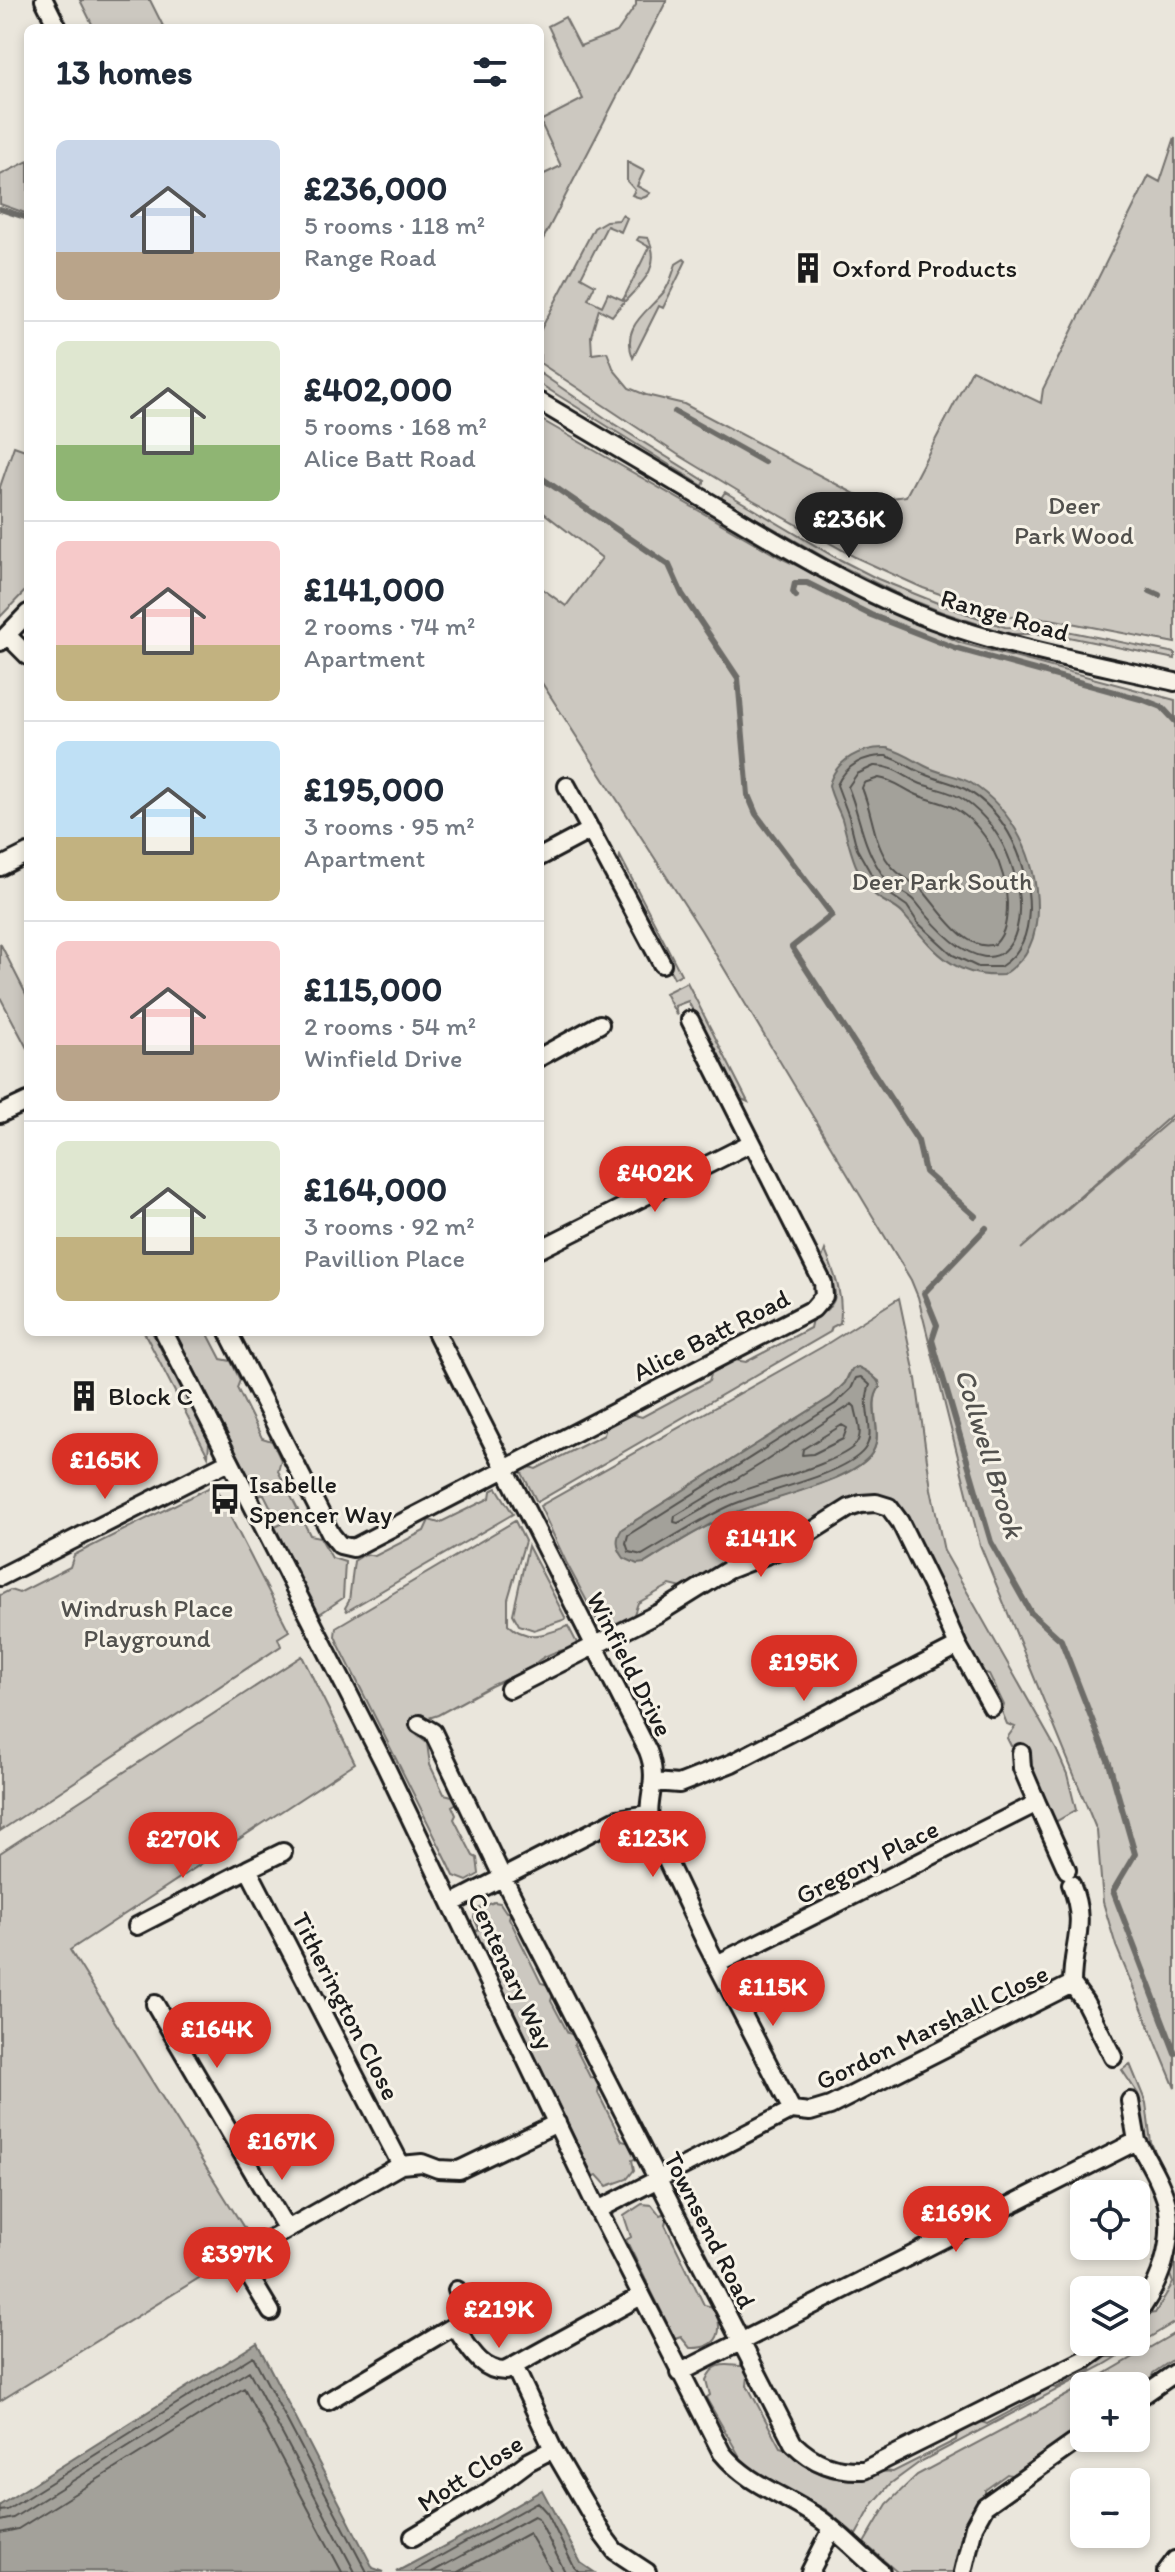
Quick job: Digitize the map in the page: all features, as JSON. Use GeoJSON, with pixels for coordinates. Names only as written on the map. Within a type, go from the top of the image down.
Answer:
{"type":"FeatureCollection","features":[{"type":"Feature","properties":{"kind":"street"},"geometry":{"type":"LineString","coordinates":[[44,0],[56,24]]}},
{"type":"Feature","properties":{"kind":"street","name":"Range Road"},"geometry":{"type":"LineString","coordinates":[[544,404],[803,557],[890,602],[1008,645],[1175,682]]}},
{"type":"Feature","properties":{"kind":"street"},"geometry":{"type":"LineString","coordinates":[[24,617],[3,639],[24,653]]}},
{"type":"Feature","properties":{"kind":"street"},"geometry":{"type":"LineString","coordinates":[[567,786],[662,964]]}},
{"type":"Feature","properties":{"kind":"street"},"geometry":{"type":"LineString","coordinates":[[544,855],[591,830]]}},
{"type":"Feature","properties":{"kind":"street"},"geometry":{"type":"LineString","coordinates":[[0,867],[24,855]]}},
{"type":"Feature","properties":{"kind":"street","name":"Alice Batt Road"},"geometry":{"type":"LineString","coordinates":[[505,1469],[794,1320],[820,1303],[825,1290],[823,1283],[690,1020]]}},
{"type":"Feature","properties":{"kind":"street"},"geometry":{"type":"LineString","coordinates":[[544,1055],[600,1024]]}},
{"type":"Feature","properties":{"kind":"street"},"geometry":{"type":"LineString","coordinates":[[0,1114],[24,1103]]}},
{"type":"Feature","properties":{"kind":"street"},"geometry":{"type":"LineString","coordinates":[[544,1247],[751,1143]]}},
{"type":"Feature","properties":{"kind":"street","name":"Centenary Way"},"geometry":{"type":"LineString","coordinates":[[166,1336],[383,1761],[598,2210],[722,2453],[757,2485],[805,2509],[832,2529],[881,2572]]}},
{"type":"Feature","properties":{"kind":"street"},"geometry":{"type":"LineString","coordinates":[[230,1336],[331,1534],[340,1545],[353,1548],[360,1545],[505,1469]]}},
{"type":"Feature","properties":{"kind":"street","name":"Winfield Drive"},"geometry":{"type":"LineString","coordinates":[[438,1336],[648,1751],[653,1764],[654,1782],[648,1814]]}},
{"type":"Feature","properties":{"kind":"street"},"geometry":{"type":"LineString","coordinates":[[0,1577],[229,1461]]}},
{"type":"Feature","properties":{"kind":"street"},"geometry":{"type":"LineString","coordinates":[[509,1689],[686,1598],[728,1570],[787,1547],[834,1516],[869,1503],[883,1504],[894,1512],[958,1646],[992,1707]]}},
{"type":"Feature","properties":{"kind":"street"},"geometry":{"type":"LineString","coordinates":[[654,1782],[679,1784],[732,1763],[958,1646]]}},
{"type":"Feature","properties":{"kind":"street","name":"Townsend Road"},"geometry":{"type":"LineString","coordinates":[[419,1724],[433,1732],[503,1878],[793,2443],[823,2465],[845,2471],[864,2470],[1090,2356]]}},
{"type":"Feature","properties":{"kind":"street"},"geometry":{"type":"LineString","coordinates":[[1021,1753],[1022,1768],[1037,1803]]}},
{"type":"Feature","properties":{"kind":"street","name":"Gordon Marshall Close"},"geometry":{"type":"LineString","coordinates":[[1037,1803],[1077,1900],[1080,1928],[1072,1962],[1072,1984],[1085,2002],[1113,2057]]}},
{"type":"Feature","properties":{"kind":"street","name":"Gregory Place"},"geometry":{"type":"LineString","coordinates":[[719,1963],[1037,1803]]}},
{"type":"Feature","properties":{"kind":"street"},"geometry":{"type":"LineString","coordinates":[[453,1903],[617,1819],[648,1814],[661,1849],[792,2110]]}},
{"type":"Feature","properties":{"kind":"street"},"geometry":{"type":"LineString","coordinates":[[137,1926],[283,1852]]}},
{"type":"Feature","properties":{"kind":"street","name":"Titherington Close"},"geometry":{"type":"LineString","coordinates":[[248,1869],[401,2165]]}},
{"type":"Feature","properties":{"kind":"street","name":"Gordon Marshall Close"},"geometry":{"type":"LineString","coordinates":[[598,2210],[792,2110],[810,2112],[830,2106],[1072,1984]]}},
{"type":"Feature","properties":{"kind":"street"},"geometry":{"type":"LineString","coordinates":[[155,2004],[286,2228]]}},
{"type":"Feature","properties":{"kind":"street"},"geometry":{"type":"LineString","coordinates":[[1130,2101],[1137,2141],[1167,2201],[1170,2234],[1165,2266],[1150,2297]]}},
{"type":"Feature","properties":{"kind":"street"},"geometry":{"type":"LineString","coordinates":[[271,2312],[238,2257],[401,2165],[422,2163],[449,2171],[459,2170],[557,2123]]}},
{"type":"Feature","properties":{"kind":"street"},"geometry":{"type":"LineString","coordinates":[[679,2373],[1137,2141]]}},
{"type":"Feature","properties":{"kind":"street"},"geometry":{"type":"LineString","coordinates":[[328,2401],[466,2316],[457,2290]]}},
{"type":"Feature","properties":{"kind":"street"},"geometry":{"type":"LineString","coordinates":[[454,2326],[478,2360],[487,2367],[496,2371],[515,2368],[641,2296]]}},
{"type":"Feature","properties":{"kind":"street","name":"Mott Close"},"geometry":{"type":"LineString","coordinates":[[515,2368],[553,2449],[603,2535],[615,2551],[647,2572]]}},
{"type":"Feature","properties":{"kind":"street"},"geometry":{"type":"LineString","coordinates":[[1150,2390],[1175,2373]]}},
{"type":"Feature","properties":{"kind":"street"},"geometry":{"type":"LineString","coordinates":[[963,2572],[974,2526],[985,2506],[1070,2446]]}},
{"type":"Feature","properties":{"kind":"street","name":"Mott Close"},"geometry":{"type":"LineString","coordinates":[[413,2537],[553,2449]]}},
{"type":"Feature","properties":{"kind":"street"},"geometry":{"type":"LineString","coordinates":[[810,2572],[832,2529]]}},
{"type":"Feature","properties":{"kind":"street"},"geometry":{"type":"LineString","coordinates":[[1166,2572],[1175,2560]]}},
{"type":"Feature","properties":{"kind":"green space"},"geometry":{"type":"Polygon","coordinates":[[[80,0],[150,0],[162,24],[92,24],[80,0]]]}},
{"type":"Feature","properties":{"kind":"green space"},"geometry":{"type":"Polygon","coordinates":[[[636,0],[667,0],[544,237],[544,174],[561,166],[544,130],[544,119],[583,99],[548,26],[565,17],[580,46],[617,32],[636,5],[636,0]]]}},
{"type":"Feature","properties":{"kind":"green space","name":"Deer Park Wood"},"geometry":{"type":"Polygon","coordinates":[[[1175,137],[1175,643],[1050,619],[1002,616],[923,588],[855,557],[753,500],[544,366],[544,323],[594,228],[606,221],[619,220],[622,215],[627,218],[621,232],[607,226],[581,277],[595,285],[588,299],[602,306],[608,293],[623,300],[649,247],[637,240],[639,237],[648,238],[652,261],[644,281],[612,316],[599,309],[591,336],[592,354],[607,352],[614,370],[629,388],[684,404],[855,494],[876,500],[906,496],[972,370],[1041,403],[1043,389],[1149,176],[1160,182],[1175,137]]]}},
{"type":"Feature","properties":{"kind":"green space"},"geometry":{"type":"Polygon","coordinates":[[[627,162],[644,171],[637,186],[650,193],[646,197],[632,195],[635,190],[627,181],[627,162]]]}},
{"type":"Feature","properties":{"kind":"green space"},"geometry":{"type":"Polygon","coordinates":[[[24,163],[24,213],[0,204],[0,175],[24,163]]]}},
{"type":"Feature","properties":{"kind":"green space"},"geometry":{"type":"Polygon","coordinates":[[[684,259],[686,261],[663,308],[659,306],[633,358],[630,347],[632,329],[665,290],[676,264],[684,259]]]}},
{"type":"Feature","properties":{"kind":"green space"},"geometry":{"type":"Polygon","coordinates":[[[544,376],[705,481],[703,486],[544,387],[544,376]]]}},
{"type":"Feature","properties":{"kind":"green space","name":"Deer Park South"},"geometry":{"type":"Polygon","coordinates":[[[544,421],[781,558],[961,643],[1175,700],[1175,1112],[1021,1249],[1175,1116],[1175,2088],[1116,1946],[1103,1902],[1097,1831],[980,1545],[918,1297],[911,1280],[701,930],[544,686],[544,590],[566,606],[602,558],[544,513],[544,421]]]}},
{"type":"Feature","properties":{"kind":"green space"},"geometry":{"type":"Polygon","coordinates":[[[14,446],[24,450],[24,592],[0,617],[0,487],[14,446]]]}},
{"type":"Feature","properties":{"kind":"green space"},"geometry":{"type":"Polygon","coordinates":[[[725,492],[833,556],[878,579],[945,606],[1005,627],[1052,628],[1175,653],[1175,659],[1054,634],[1009,634],[942,612],[831,561],[721,498],[725,492]]]}},
{"type":"Feature","properties":{"kind":"green space"},"geometry":{"type":"Polygon","coordinates":[[[620,856],[681,974],[674,978],[618,867],[620,856]]]}},
{"type":"Feature","properties":{"kind":"green space"},"geometry":{"type":"Polygon","coordinates":[[[0,943],[24,990],[24,1042],[0,997],[0,943]]]}},
{"type":"Feature","properties":{"kind":"green space"},"geometry":{"type":"Polygon","coordinates":[[[687,982],[748,1102],[737,1097],[688,1001],[675,1006],[677,1016],[665,993],[687,982]]]}},
{"type":"Feature","properties":{"kind":"green space"},"geometry":{"type":"Polygon","coordinates":[[[825,1250],[841,1304],[840,1323],[830,1332],[537,1502],[520,1469],[526,1466],[536,1469],[604,1435],[606,1426],[631,1414],[642,1417],[709,1381],[712,1371],[735,1360],[746,1362],[810,1328],[812,1319],[834,1301],[834,1287],[821,1261],[825,1250]]]}},
{"type":"Feature","properties":{"kind":"green space"},"geometry":{"type":"Polygon","coordinates":[[[899,1298],[916,1379],[931,1489],[944,1551],[1056,1749],[1067,1774],[1076,1810],[1055,1822],[1026,1766],[1024,1747],[1011,1746],[1007,1738],[1015,1727],[1007,1724],[1002,1712],[1004,1705],[989,1674],[979,1671],[964,1634],[903,1513],[892,1501],[881,1496],[857,1499],[810,1526],[778,1530],[756,1542],[751,1555],[686,1589],[670,1585],[638,1603],[633,1617],[609,1629],[597,1620],[566,1562],[540,1506],[822,1347],[899,1298]],[[864,1370],[850,1371],[845,1383],[831,1397],[622,1529],[645,1563],[725,1517],[826,1482],[858,1466],[869,1457],[877,1440],[875,1404],[879,1381],[864,1370]]]}},
{"type":"Feature","properties":{"kind":"green space"},"geometry":{"type":"Polygon","coordinates":[[[146,1336],[154,1336],[209,1442],[208,1456],[146,1336]]]}},
{"type":"Feature","properties":{"kind":"green space"},"geometry":{"type":"Polygon","coordinates":[[[177,1336],[209,1336],[221,1359],[231,1361],[240,1380],[237,1388],[262,1438],[272,1441],[281,1460],[278,1471],[298,1510],[277,1520],[264,1494],[259,1496],[177,1336]]]}},
{"type":"Feature","properties":{"kind":"green space","name":"Windrush Place Playground"},"geometry":{"type":"Polygon","coordinates":[[[214,1485],[289,1631],[278,1638],[281,1646],[0,1831],[0,1595],[10,1590],[19,1593],[70,1567],[74,1555],[214,1485]]]}},
{"type":"Feature","properties":{"kind":"green space"},"geometry":{"type":"Polygon","coordinates":[[[497,1488],[513,1514],[347,1611],[354,1561],[365,1554],[375,1556],[424,1531],[429,1520],[439,1523],[490,1498],[491,1491],[497,1488]]]}},
{"type":"Feature","properties":{"kind":"green space"},"geometry":{"type":"Polygon","coordinates":[[[300,1515],[310,1535],[320,1537],[332,1558],[345,1562],[343,1598],[318,1615],[275,1527],[300,1515]]]}},
{"type":"Feature","properties":{"kind":"green space"},"geometry":{"type":"Polygon","coordinates":[[[515,1521],[525,1541],[508,1599],[508,1624],[530,1635],[545,1634],[568,1626],[579,1647],[547,1655],[532,1667],[438,1715],[413,1723],[413,1732],[427,1743],[430,1765],[444,1794],[452,1796],[457,1803],[452,1806],[456,1815],[454,1819],[473,1856],[477,1858],[479,1874],[467,1881],[454,1876],[338,1643],[336,1627],[515,1521]]]}},
{"type":"Feature","properties":{"kind":"green space"},"geometry":{"type":"Polygon","coordinates":[[[528,1546],[566,1619],[534,1630],[519,1625],[513,1614],[528,1546]]]}},
{"type":"Feature","properties":{"kind":"green space"},"geometry":{"type":"Polygon","coordinates":[[[302,1656],[355,1763],[70,1950],[254,2244],[0,2401],[0,1853],[302,1656]]]}},
{"type":"Feature","properties":{"kind":"green space"},"geometry":{"type":"Polygon","coordinates":[[[494,1902],[500,1903],[506,1912],[511,1911],[509,1918],[541,1983],[549,1985],[553,1994],[551,2001],[568,2033],[577,2036],[574,2045],[590,2077],[597,2078],[598,2093],[622,2141],[630,2143],[637,2158],[632,2160],[634,2170],[627,2179],[607,2186],[597,2175],[593,2176],[475,1932],[479,1929],[474,1918],[476,1910],[494,1902]]]}},
{"type":"Feature","properties":{"kind":"green space"},"geometry":{"type":"Polygon","coordinates":[[[1130,2064],[1146,2103],[1151,2143],[1174,2193],[1175,2204],[1145,2135],[1138,2094],[1122,2070],[1130,2064]]]}},
{"type":"Feature","properties":{"kind":"green space"},"geometry":{"type":"Polygon","coordinates":[[[642,2204],[652,2205],[660,2215],[665,2213],[665,2225],[704,2305],[713,2307],[717,2315],[719,2330],[714,2342],[708,2345],[690,2348],[681,2337],[675,2339],[626,2240],[631,2237],[624,2216],[642,2204]]]}},
{"type":"Feature","properties":{"kind":"green space"},"geometry":{"type":"Polygon","coordinates":[[[1175,2261],[1175,2322],[1150,2337],[1150,2314],[1155,2313],[1173,2283],[1170,2275],[1175,2261]]]}},
{"type":"Feature","properties":{"kind":"green space"},"geometry":{"type":"Polygon","coordinates":[[[1175,2333],[1175,2358],[1153,2373],[1150,2381],[1150,2372],[1108,2372],[1136,2356],[1150,2356],[1150,2348],[1175,2333]]]}},
{"type":"Feature","properties":{"kind":"green space"},"geometry":{"type":"Polygon","coordinates":[[[1119,2356],[1087,2372],[1091,2370],[1092,2363],[1103,2357],[1119,2356]]]}},
{"type":"Feature","properties":{"kind":"green space"},"geometry":{"type":"Polygon","coordinates":[[[722,2365],[743,2366],[748,2377],[747,2385],[780,2447],[826,2476],[851,2478],[893,2472],[956,2440],[957,2433],[979,2421],[987,2424],[1034,2399],[1036,2393],[1048,2386],[1056,2388],[1070,2381],[920,2462],[890,2484],[873,2504],[856,2535],[825,2509],[767,2480],[744,2464],[706,2398],[710,2395],[706,2380],[713,2369],[722,2365]]]}},
{"type":"Feature","properties":{"kind":"green space"},"geometry":{"type":"Polygon","coordinates":[[[1070,2393],[1070,2438],[1014,2476],[1007,2474],[985,2490],[985,2496],[966,2523],[955,2572],[897,2572],[864,2543],[887,2504],[917,2475],[1070,2393]]]}},
{"type":"Feature","properties":{"kind":"water"},"geometry":{"type":"Polygon","coordinates":[[[887,748],[931,769],[971,783],[999,807],[1020,838],[1033,872],[1037,919],[1025,955],[1003,975],[970,972],[945,959],[900,911],[873,893],[861,876],[829,785],[838,768],[851,756],[887,748]]]}},
{"type":"Feature","properties":{"kind":"water"},"geometry":{"type":"Polygon","coordinates":[[[858,1367],[875,1377],[880,1387],[874,1404],[877,1431],[874,1449],[858,1466],[826,1482],[725,1517],[645,1563],[637,1564],[624,1558],[618,1544],[622,1529],[831,1397],[845,1383],[852,1369],[858,1367]]]}},
{"type":"Feature","properties":{"kind":"water"},"geometry":{"type":"Polygon","coordinates":[[[257,2343],[373,2568],[384,2572],[0,2571],[0,2505],[257,2343]]]}},
{"type":"Feature","properties":{"kind":"water"},"geometry":{"type":"Polygon","coordinates":[[[542,2490],[581,2563],[594,2572],[396,2572],[467,2534],[542,2490]]]}},
{"type":"Feature","properties":{"kind":"waterway"},"geometry":{"type":"LineString","coordinates":[[0,209],[24,217]]}},
{"type":"Feature","properties":{"kind":"waterway"},"geometry":{"type":"LineString","coordinates":[[675,412],[764,462]]}},
{"type":"Feature","properties":{"kind":"waterway","name":"Collwell Brook"},"geometry":{"type":"LineString","coordinates":[[544,480],[669,565],[682,594],[738,678],[748,795],[756,814],[832,915],[792,947],[918,1141],[925,1172],[975,1216]]}},
{"type":"Feature","properties":{"kind":"waterway"},"geometry":{"type":"LineString","coordinates":[[796,596],[793,592],[795,583],[807,583],[871,615],[955,648],[1144,700],[1162,707],[1175,721]]}},
{"type":"Feature","properties":{"kind":"waterway"},"geometry":{"type":"LineString","coordinates":[[1150,591],[1159,595]]}},
{"type":"Feature","properties":{"kind":"waterway","name":"Collwell Brook"},"geometry":{"type":"LineString","coordinates":[[986,1228],[924,1293],[937,1325],[932,1340],[991,1542],[1031,1613],[1061,1640],[1109,1763],[1135,1854],[1113,1891],[1175,2053]]}},
{"type":"Feature","properties":{"kind":"place","name":"Oxford Products"},"geometry":{"type":"Point","coordinates":[808,268]}},
{"type":"Feature","properties":{"kind":"place","name":"Block C"},"geometry":{"type":"Point","coordinates":[84,1396]}},
{"type":"Feature","properties":{"kind":"place","name":"Isabelle Spencer Way"},"geometry":{"type":"Point","coordinates":[225,1499]}}]}
